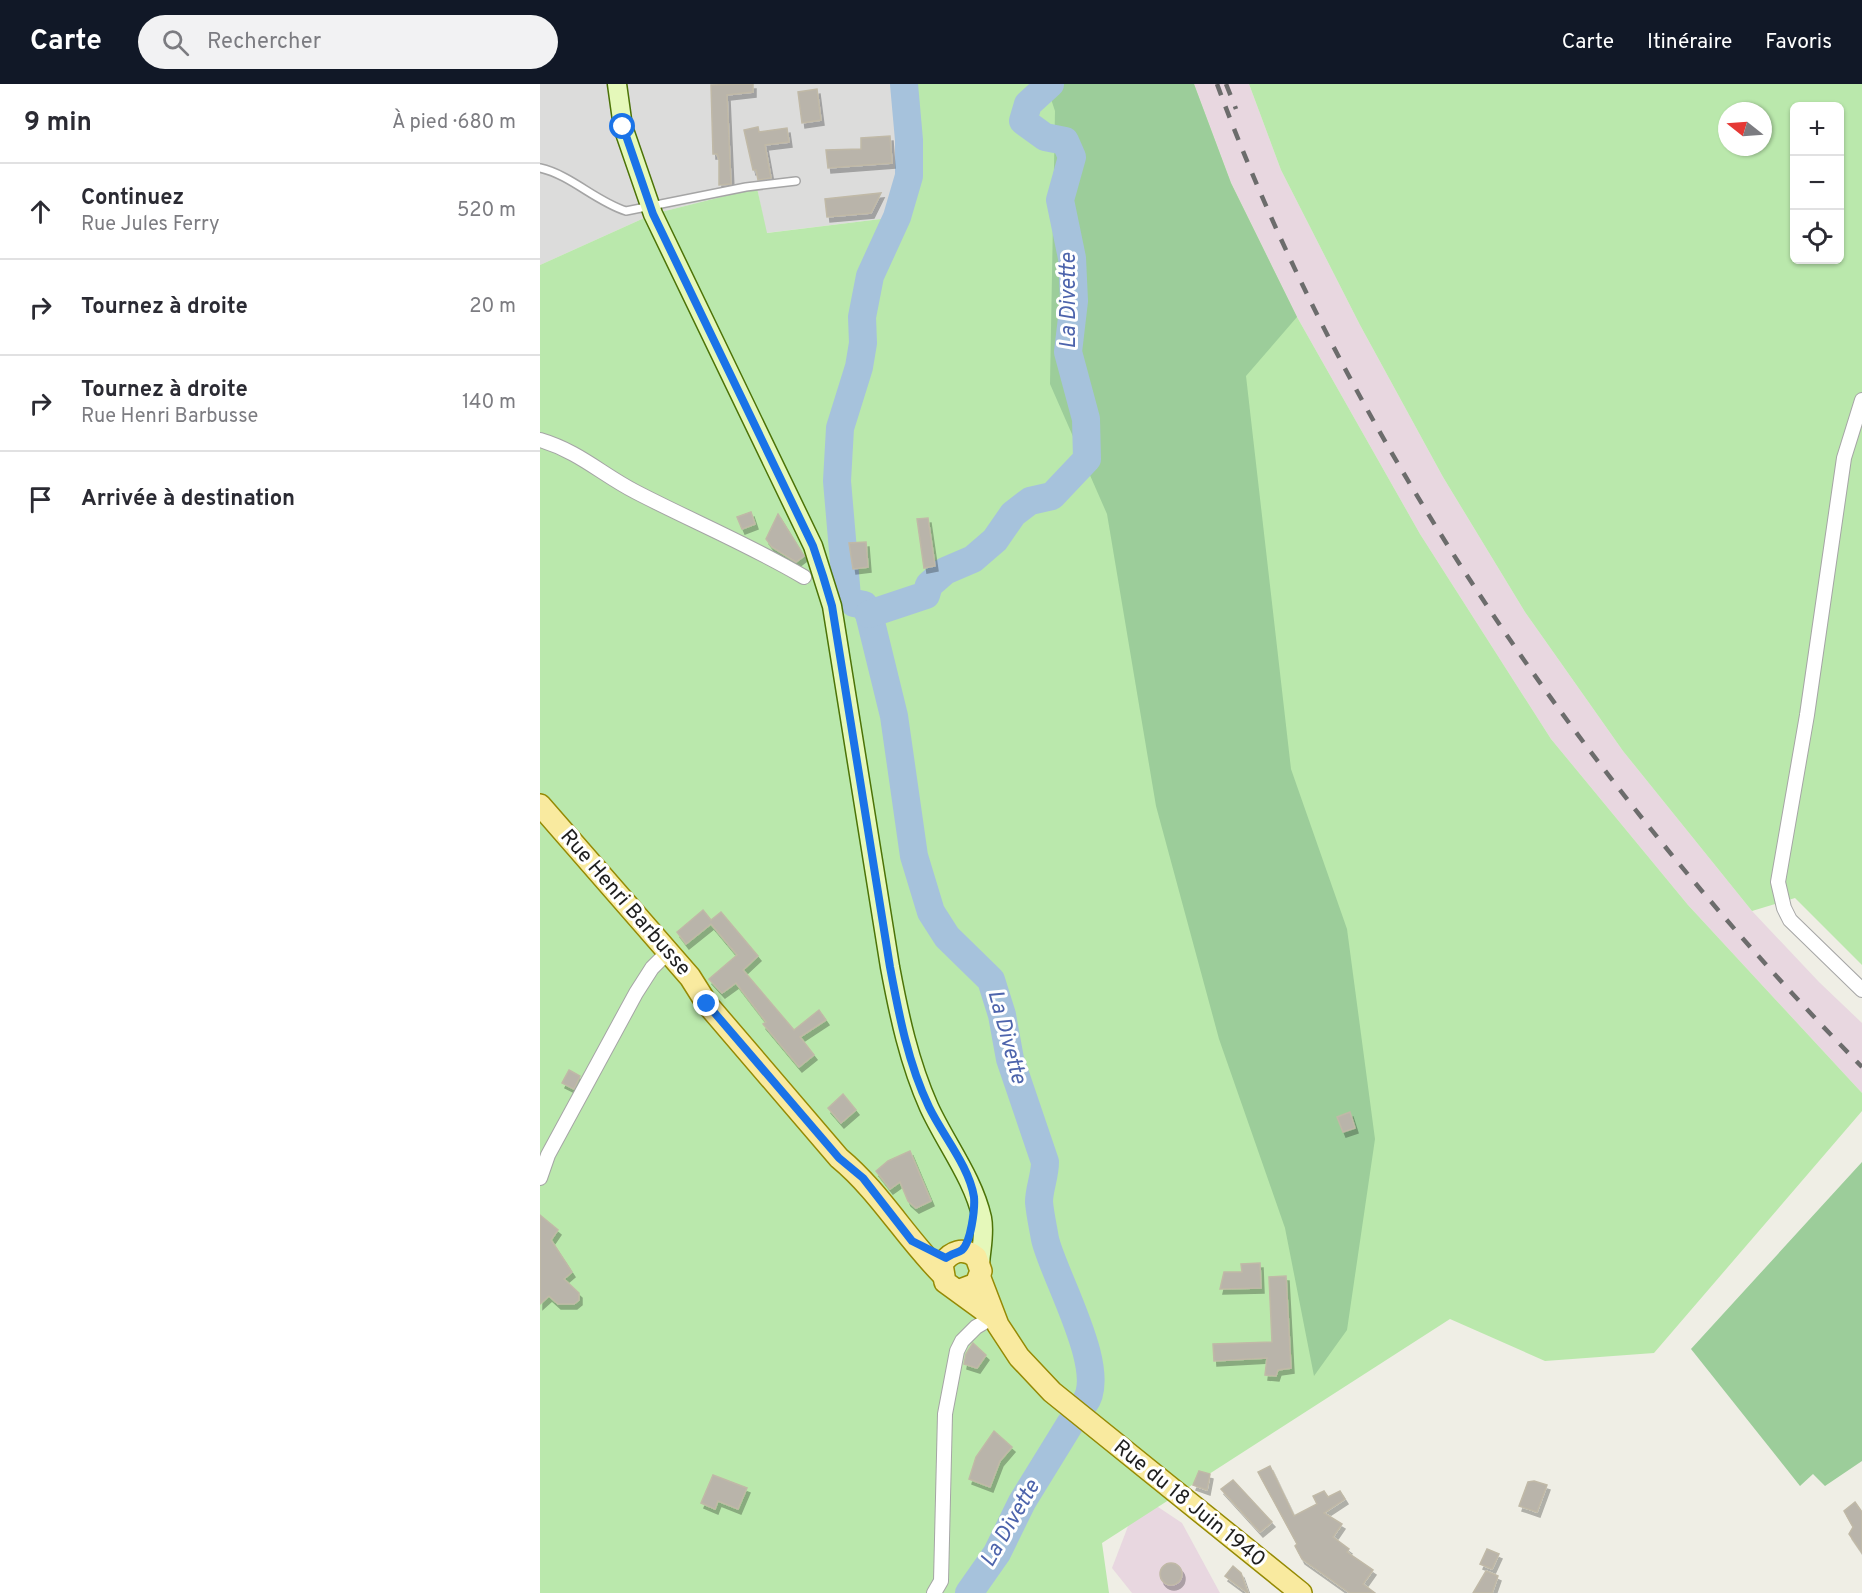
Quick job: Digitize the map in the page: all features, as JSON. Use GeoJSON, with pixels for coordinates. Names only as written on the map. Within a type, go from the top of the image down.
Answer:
{"type":"FeatureCollection","features":[{"type":"Feature","properties":{"kind":"main road"},"geometry":{"type":"LineString","coordinates":[[617,84],[623,127],[651,207],[813,546],[832,606],[890,967],[902,1024],[913,1066],[929,1108],[966,1175],[982,1218],[980,1271],[968,1289],[960,1290]]}},
{"type":"Feature","properties":{"kind":"main road","name":"Rue Henri Barbusse"},"geometry":{"type":"LineString","coordinates":[[540,805],[690,977],[707,1004],[839,1158],[863,1178],[912,1241],[950,1261]]}},
{"type":"Feature","properties":{"kind":"main road"},"geometry":{"type":"LineString","coordinates":[[974,1198],[971,1234],[950,1261],[945,1282],[960,1290],[993,1317]]}},
{"type":"Feature","properties":{"kind":"main road"},"geometry":{"type":"LineString","coordinates":[[950,1261],[971,1253],[980,1271],[993,1317]]}},
{"type":"Feature","properties":{"kind":"main road","name":"Rue du 18 Juin 1940"},"geometry":{"type":"LineString","coordinates":[[993,1317],[1019,1357],[1077,1414],[1301,1593]]}},
{"type":"Feature","properties":{"kind":"street"},"geometry":{"type":"LineString","coordinates":[[1862,400],[1844,458],[1807,715],[1778,882],[1784,908],[1790,920],[1862,990]]}},
{"type":"Feature","properties":{"kind":"street"},"geometry":{"type":"LineString","coordinates":[[540,440],[567,448],[634,491],[804,577]]}},
{"type":"Feature","properties":{"kind":"street"},"geometry":{"type":"LineString","coordinates":[[540,1178],[548,1155],[636,993],[652,968],[668,952]]}},
{"type":"Feature","properties":{"kind":"street"},"geometry":{"type":"LineString","coordinates":[[934,1593],[941,1581],[945,1414],[957,1351],[962,1341],[976,1327],[993,1317]]}},
{"type":"Feature","properties":{"kind":"lane"},"geometry":{"type":"LineString","coordinates":[[540,168],[552,171],[614,207],[626,211],[747,187],[796,180]]}},
{"type":"Feature","properties":{"kind":"shaded area"},"geometry":{"type":"Polygon","coordinates":[[[540,84],[904,84],[909,140],[909,176],[897,217],[766,233],[757,188],[653,214],[540,265],[540,84]]]}},
{"type":"Feature","properties":{"kind":"shaded area"},"geometry":{"type":"Polygon","coordinates":[[[1194,84],[1249,84],[1281,170],[1360,325],[1443,477],[1525,612],[1623,751],[1752,911],[1819,982],[1862,1023],[1862,1093],[1688,905],[1551,739],[1420,534],[1297,317],[1231,183],[1194,84]]]}},
{"type":"Feature","properties":{"kind":"shaded area"},"geometry":{"type":"Polygon","coordinates":[[[1140,1495],[1182,1523],[1220,1593],[1132,1593],[1112,1568],[1140,1495]]]}},
{"type":"Feature","properties":{"kind":"green space"},"geometry":{"type":"Polygon","coordinates":[[[904,84],[1194,84],[1231,183],[1297,317],[1420,534],[1551,739],[1688,905],[1862,1093],[1862,1111],[1654,1353],[1545,1361],[1450,1319],[1102,1543],[1109,1593],[540,1593],[540,265],[653,214],[757,188],[767,233],[897,217],[909,176],[909,140],[904,84]]]}},
{"type":"Feature","properties":{"kind":"green space"},"geometry":{"type":"Polygon","coordinates":[[[1046,84],[1194,84],[1231,183],[1297,317],[1246,376],[1291,769],[1347,929],[1375,1139],[1347,1330],[1314,1376],[1285,1228],[1219,1039],[1156,806],[1107,514],[1050,384],[1055,111],[1046,84]]]}},
{"type":"Feature","properties":{"kind":"green space"},"geometry":{"type":"Polygon","coordinates":[[[1249,84],[1862,84],[1862,965],[1795,898],[1752,911],[1623,751],[1525,612],[1443,477],[1360,325],[1281,170],[1249,84]]]}},
{"type":"Feature","properties":{"kind":"green space"},"geometry":{"type":"Polygon","coordinates":[[[1862,1162],[1862,1461],[1825,1486],[1813,1474],[1800,1486],[1691,1349],[1862,1162]]]}},
{"type":"Feature","properties":{"kind":"building"},"geometry":{"type":"Polygon","coordinates":[[[753,84],[753,92],[727,95],[731,184],[719,185],[719,160],[717,154],[713,154],[711,85],[753,84]]]}},
{"type":"Feature","properties":{"kind":"building"},"geometry":{"type":"Polygon","coordinates":[[[817,89],[821,120],[802,123],[798,92],[817,89]]]}},
{"type":"Feature","properties":{"kind":"building"},"geometry":{"type":"Polygon","coordinates":[[[758,127],[759,132],[787,128],[789,142],[765,145],[771,178],[758,180],[756,170],[753,170],[744,130],[758,127]]]}},
{"type":"Feature","properties":{"kind":"building"},"geometry":{"type":"Polygon","coordinates":[[[890,136],[892,163],[828,168],[826,150],[861,149],[861,138],[890,136]]]}},
{"type":"Feature","properties":{"kind":"building"},"geometry":{"type":"Polygon","coordinates":[[[881,193],[871,213],[827,217],[825,199],[881,193]]]}},
{"type":"Feature","properties":{"kind":"building"},"geometry":{"type":"Polygon","coordinates":[[[751,512],[755,524],[742,529],[737,517],[751,512]]]}},
{"type":"Feature","properties":{"kind":"building"},"geometry":{"type":"Polygon","coordinates":[[[778,514],[804,556],[796,562],[772,547],[766,539],[778,514]]]}},
{"type":"Feature","properties":{"kind":"building"},"geometry":{"type":"Polygon","coordinates":[[[928,518],[935,566],[924,568],[917,519],[928,518]]]}},
{"type":"Feature","properties":{"kind":"building"},"geometry":{"type":"Polygon","coordinates":[[[866,542],[868,567],[853,569],[849,543],[866,542]]]}},
{"type":"Feature","properties":{"kind":"building"},"geometry":{"type":"Polygon","coordinates":[[[703,910],[711,920],[721,912],[758,956],[743,970],[794,1030],[819,1010],[826,1020],[800,1037],[814,1055],[799,1067],[763,1024],[766,1022],[736,983],[722,993],[709,979],[737,955],[711,924],[686,944],[677,932],[703,910]]]}},
{"type":"Feature","properties":{"kind":"building"},"geometry":{"type":"Polygon","coordinates":[[[569,1070],[580,1076],[574,1089],[562,1083],[569,1070]]]}},
{"type":"Feature","properties":{"kind":"building"},"geometry":{"type":"Polygon","coordinates":[[[843,1094],[856,1110],[841,1123],[828,1108],[843,1094]]]}},
{"type":"Feature","properties":{"kind":"building"},"geometry":{"type":"Polygon","coordinates":[[[1350,1112],[1355,1128],[1343,1132],[1337,1117],[1350,1112]]]}},
{"type":"Feature","properties":{"kind":"building"},"geometry":{"type":"Polygon","coordinates":[[[910,1151],[931,1201],[916,1208],[908,1201],[900,1182],[890,1189],[876,1171],[888,1161],[910,1151]]]}},
{"type":"Feature","properties":{"kind":"building"},"geometry":{"type":"Polygon","coordinates":[[[540,1215],[558,1230],[551,1240],[572,1272],[564,1279],[579,1293],[579,1300],[574,1304],[558,1304],[549,1296],[540,1304],[540,1215]]]}},
{"type":"Feature","properties":{"kind":"building"},"geometry":{"type":"Polygon","coordinates":[[[1260,1263],[1261,1288],[1220,1289],[1224,1272],[1242,1272],[1241,1264],[1260,1263]]]}},
{"type":"Feature","properties":{"kind":"building"},"geometry":{"type":"Polygon","coordinates":[[[1286,1276],[1291,1368],[1278,1370],[1276,1376],[1265,1375],[1267,1358],[1214,1361],[1213,1344],[1272,1342],[1269,1277],[1286,1276]]]}},
{"type":"Feature","properties":{"kind":"building"},"geometry":{"type":"Polygon","coordinates":[[[973,1343],[986,1355],[977,1368],[964,1364],[966,1354],[973,1343]]]}},
{"type":"Feature","properties":{"kind":"building"},"geometry":{"type":"Polygon","coordinates":[[[994,1431],[1012,1447],[1000,1461],[990,1487],[969,1479],[976,1457],[994,1431]]]}},
{"type":"Feature","properties":{"kind":"building"},"geometry":{"type":"Polygon","coordinates":[[[1270,1466],[1294,1516],[1317,1504],[1313,1496],[1324,1491],[1328,1497],[1340,1491],[1345,1499],[1324,1513],[1342,1524],[1333,1537],[1349,1549],[1347,1552],[1373,1570],[1363,1584],[1375,1593],[1350,1593],[1302,1559],[1295,1546],[1297,1544],[1258,1472],[1270,1466]]]}},
{"type":"Feature","properties":{"kind":"building"},"geometry":{"type":"Polygon","coordinates":[[[1199,1471],[1210,1474],[1207,1490],[1193,1485],[1199,1471]]]}},
{"type":"Feature","properties":{"kind":"building"},"geometry":{"type":"Polygon","coordinates":[[[713,1475],[747,1488],[738,1509],[718,1501],[715,1509],[701,1503],[713,1475]]]}},
{"type":"Feature","properties":{"kind":"building"},"geometry":{"type":"Polygon","coordinates":[[[1233,1480],[1272,1522],[1260,1532],[1221,1489],[1233,1480]]]}},
{"type":"Feature","properties":{"kind":"building"},"geometry":{"type":"Polygon","coordinates":[[[1534,1481],[1547,1485],[1537,1512],[1519,1506],[1528,1482],[1534,1481]]]}},
{"type":"Feature","properties":{"kind":"building"},"geometry":{"type":"Polygon","coordinates":[[[1855,1502],[1862,1512],[1862,1553],[1849,1534],[1853,1527],[1844,1511],[1855,1502]]]}},
{"type":"Feature","properties":{"kind":"building"},"geometry":{"type":"Polygon","coordinates":[[[1487,1549],[1499,1554],[1492,1569],[1480,1564],[1487,1549]]]}},
{"type":"Feature","properties":{"kind":"building"},"geometry":{"type":"Polygon","coordinates":[[[1171,1563],[1179,1566],[1182,1574],[1179,1582],[1171,1585],[1163,1582],[1160,1574],[1163,1566],[1171,1563]]]}},
{"type":"Feature","properties":{"kind":"building"},"geometry":{"type":"Polygon","coordinates":[[[1233,1566],[1241,1573],[1248,1593],[1225,1576],[1233,1566]]]}},
{"type":"Feature","properties":{"kind":"building"},"geometry":{"type":"Polygon","coordinates":[[[1486,1571],[1498,1576],[1492,1593],[1473,1593],[1486,1571]]]}},
{"type":"Feature","properties":{"kind":"waterway","name":"La Divette"},"geometry":{"type":"LineString","coordinates":[[904,84],[909,140],[909,176],[897,217],[870,276],[862,317],[863,343],[859,367],[840,428],[837,481],[847,597],[854,603],[864,605],[869,614],[894,716],[914,856],[931,912],[947,937],[991,980],[1002,1015],[1010,1059],[1045,1162],[1039,1202],[1045,1239],[1077,1323],[1090,1370],[1090,1389],[1084,1404]]}},
{"type":"Feature","properties":{"kind":"waterway","name":"La Divette"},"geometry":{"type":"LineString","coordinates":[[869,614],[926,595],[929,585],[945,571],[973,559],[995,540],[1013,514],[1030,501],[1052,496],[1087,459],[1086,419],[1068,352],[1074,301],[1072,258],[1060,200],[1072,157],[1065,141],[1045,137],[1023,121],[1028,104],[1050,84]]}},
{"type":"Feature","properties":{"kind":"waterway","name":"La Divette"},"geometry":{"type":"LineString","coordinates":[[969,1593],[997,1553],[1022,1502],[1070,1424]]}},
{"type":"Feature","properties":{"kind":"railway"},"geometry":{"type":"LineString","coordinates":[[1217,84],[1272,219],[1336,352],[1409,482],[1488,608],[1575,731],[1666,848],[1763,961],[1862,1067]]}},
{"type":"Feature","properties":{"kind":"railway"},"geometry":{"type":"LineString","coordinates":[[1226,84],[1236,109]]}},
{"type":"Feature","properties":{"kind":"route"},"geometry":{"type":"LineString","coordinates":[[623,127],[634,165],[653,214],[813,546],[832,606],[890,967],[902,1024],[913,1066],[929,1108],[966,1175],[974,1198],[971,1234],[961,1251],[952,1253],[946,1258],[912,1241],[863,1178],[839,1158],[707,1004]]}}]}
